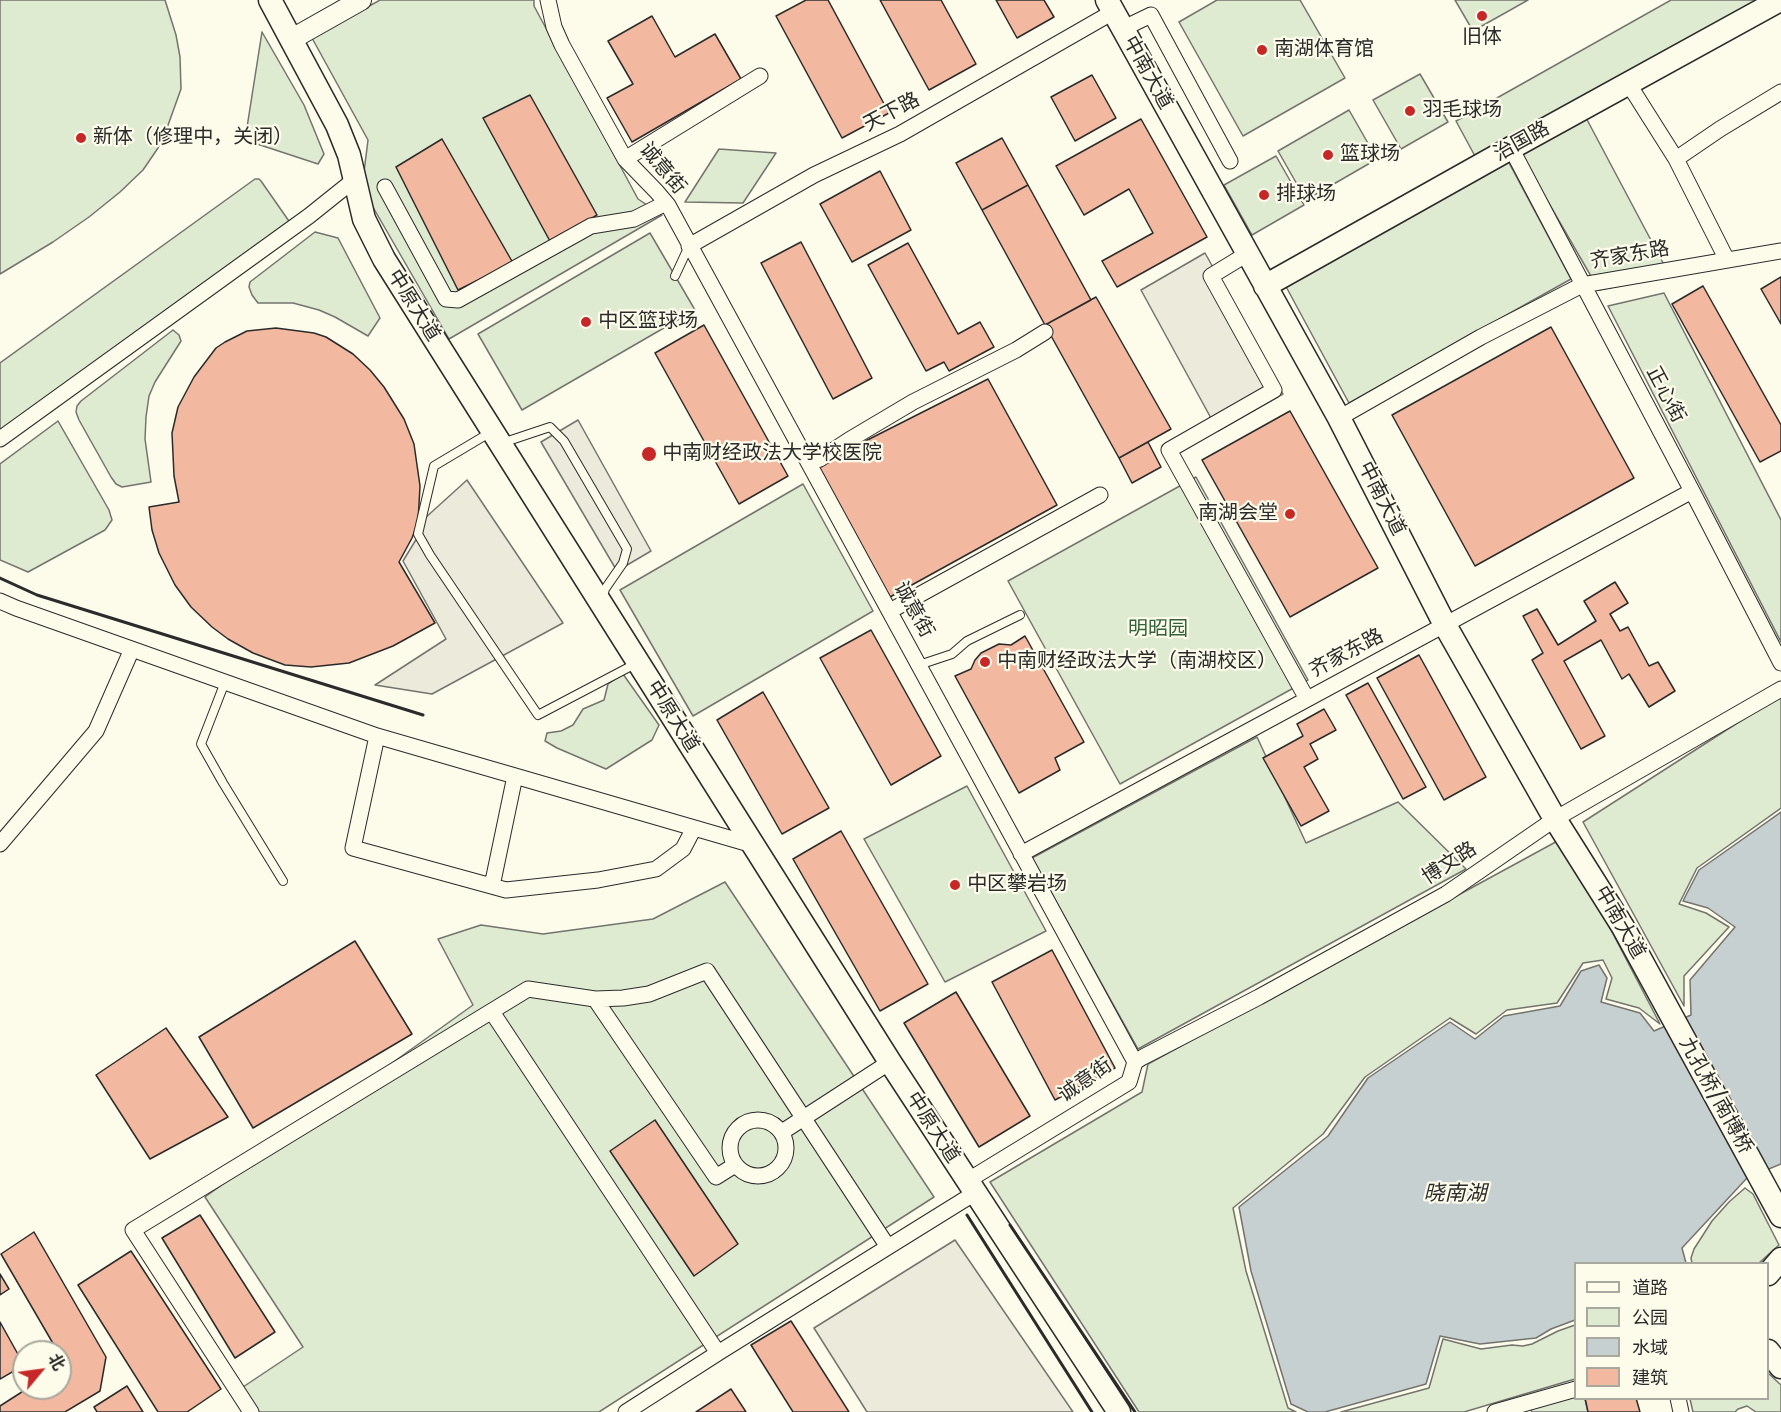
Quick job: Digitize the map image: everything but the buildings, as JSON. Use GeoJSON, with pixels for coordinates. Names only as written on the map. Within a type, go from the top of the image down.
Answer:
{"type":"FeatureCollection","features":[{"type":"Feature","properties":{"kind":"main road","name":"中原大道"},"geometry":{"type":"LineString","coordinates":[[270,0],[337,125],[344,141],[361,209],[384,260],[890,1062],[1119,1412]]}},
{"type":"Feature","properties":{"kind":"main road","name":"治国路"},"geometry":{"type":"LineString","coordinates":[[1265,286],[1780,0]]}},
{"type":"Feature","properties":{"kind":"main road","name":"中南大道"},"geometry":{"type":"LineString","coordinates":[[1114,14],[1339,418],[1445,625],[1555,819],[1623,927],[1660,995]]}},
{"type":"Feature","properties":{"kind":"main road","name":"九孔桥/南博桥"},"geometry":{"type":"LineString","coordinates":[[1660,995],[1781,1216]]}},
{"type":"Feature","properties":{"kind":"main road"},"geometry":{"type":"LineString","coordinates":[[1769,1272],[1781,1259]]}},
{"type":"Feature","properties":{"kind":"main road"},"geometry":{"type":"LineString","coordinates":[[1769,1353],[1781,1366]]}},
{"type":"Feature","properties":{"kind":"street"},"geometry":{"type":"LineString","coordinates":[[292,39],[361,0]]}},
{"type":"Feature","properties":{"kind":"street","name":"诚意街"},"geometry":{"type":"LineString","coordinates":[[548,0],[554,28],[562,45],[625,159],[666,203],[1135,1062],[1129,1082],[971,1187],[888,1247],[626,1412]]}},
{"type":"Feature","properties":{"kind":"street","name":"天下路"},"geometry":{"type":"LineString","coordinates":[[689,246],[814,175],[900,134],[1114,14],[1151,15],[1230,161]]}},
{"type":"Feature","properties":{"kind":"street"},"geometry":{"type":"LineString","coordinates":[[625,159],[760,76]]}},
{"type":"Feature","properties":{"kind":"street"},"geometry":{"type":"LineString","coordinates":[[1628,83],[1676,159],[1727,260]]}},
{"type":"Feature","properties":{"kind":"street"},"geometry":{"type":"LineString","coordinates":[[1676,159],[1781,92]]}},
{"type":"Feature","properties":{"kind":"street","name":"正心街"},"geometry":{"type":"LineString","coordinates":[[1511,148],[1781,663]]}},
{"type":"Feature","properties":{"kind":"street"},"geometry":{"type":"LineString","coordinates":[[0,439],[299,223],[354,180]]}},
{"type":"Feature","properties":{"kind":"street"},"geometry":{"type":"LineString","coordinates":[[385,187],[446,299],[458,300],[591,226],[634,219],[666,203]]}},
{"type":"Feature","properties":{"kind":"street","name":"齐家东路"},"geometry":{"type":"LineString","coordinates":[[1339,418],[1481,337],[1582,285],[1781,251]]}},
{"type":"Feature","properties":{"kind":"street"},"geometry":{"type":"LineString","coordinates":[[1247,254],[1211,276],[1274,390],[1169,450],[1308,699]]}},
{"type":"Feature","properties":{"kind":"street"},"geometry":{"type":"LineString","coordinates":[[809,463],[820,459],[913,402],[1016,350],[1045,332]]}},
{"type":"Feature","properties":{"kind":"street","name":"齐家东路"},"geometry":{"type":"LineString","coordinates":[[1021,854],[1692,490]]}},
{"type":"Feature","properties":{"kind":"street"},"geometry":{"type":"LineString","coordinates":[[890,611],[1100,495]]}},
{"type":"Feature","properties":{"kind":"street"},"geometry":{"type":"LineString","coordinates":[[0,601],[377,736],[753,845]]}},
{"type":"Feature","properties":{"kind":"street"},"geometry":{"type":"LineString","coordinates":[[0,844],[96,731],[132,649]]}},
{"type":"Feature","properties":{"kind":"street","name":"博文路"},"geometry":{"type":"LineString","coordinates":[[1135,1062],[1446,894],[1555,819],[1781,689]]}},
{"type":"Feature","properties":{"kind":"street"},"geometry":{"type":"LineString","coordinates":[[377,736],[353,848],[506,890],[598,880],[656,869],[683,849],[694,828]]}},
{"type":"Feature","properties":{"kind":"street"},"geometry":{"type":"LineString","coordinates":[[492,886],[515,776]]}},
{"type":"Feature","properties":{"kind":"street"},"geometry":{"type":"LineString","coordinates":[[251,1412],[133,1230],[528,989],[595,999],[623,998],[649,994],[707,971],[888,1247]]}},
{"type":"Feature","properties":{"kind":"street"},"geometry":{"type":"LineString","coordinates":[[595,999],[716,1178],[735,1165]]}},
{"type":"Feature","properties":{"kind":"street"},"geometry":{"type":"LineString","coordinates":[[492,1012],[718,1353]]}},
{"type":"Feature","properties":{"kind":"street"},"geometry":{"type":"LineString","coordinates":[[782,1132],[890,1062]]}},
{"type":"Feature","properties":{"kind":"street"},"geometry":{"type":"LineString","coordinates":[[750,1121],[768,1121],[782,1132],[786,1140],[785,1158],[773,1172],[765,1176],[755,1176],[735,1165],[730,1150],[731,1141],[741,1125],[750,1121]]}},
{"type":"Feature","properties":{"kind":"street"},"geometry":{"type":"LineString","coordinates":[[1495,1412],[1574,1389]]}},
{"type":"Feature","properties":{"kind":"lane"},"geometry":{"type":"LineString","coordinates":[[675,276],[689,246]]}},
{"type":"Feature","properties":{"kind":"lane"},"geometry":{"type":"LineString","coordinates":[[601,603],[605,589],[623,562],[627,549],[564,441],[550,427],[496,437],[434,466],[418,534],[538,715],[638,662]]}},
{"type":"Feature","properties":{"kind":"lane"},"geometry":{"type":"LineString","coordinates":[[919,665],[952,654],[967,641],[1020,615]]}},
{"type":"Feature","properties":{"kind":"lane"},"geometry":{"type":"LineString","coordinates":[[225,682],[201,744],[283,881]]}},
{"type":"Feature","properties":{"kind":"green space","name":"新体（修理中，关闭）"},"geometry":{"type":"Polygon","coordinates":[[[0,0],[165,0],[180,57],[181,89],[158,148],[143,170],[89,217],[0,274],[0,0]]]}},
{"type":"Feature","properties":{"kind":"green space"},"geometry":{"type":"Polygon","coordinates":[[[380,0],[534,0],[534,6],[638,199],[662,215],[449,339],[370,202],[364,172],[368,140],[312,38],[380,0]]]}},
{"type":"Feature","properties":{"kind":"green space","name":"南湖体育馆"},"geometry":{"type":"Polygon","coordinates":[[[1217,0],[1300,0],[1345,78],[1243,136],[1179,22],[1217,0]]]}},
{"type":"Feature","properties":{"kind":"green space","name":"旧体"},"geometry":{"type":"Polygon","coordinates":[[[1455,0],[1528,0],[1473,31],[1455,0]]]}},
{"type":"Feature","properties":{"kind":"green space"},"geometry":{"type":"Polygon","coordinates":[[[1671,0],[1764,0],[1500,146],[1571,279],[1349,403],[1277,270],[1476,158],[1456,121],[1671,0]]]}},
{"type":"Feature","properties":{"kind":"green space"},"geometry":{"type":"Polygon","coordinates":[[[262,32],[304,105],[324,154],[318,164],[245,140],[262,32]]]}},
{"type":"Feature","properties":{"kind":"green space","name":"羽毛球场"},"geometry":{"type":"Polygon","coordinates":[[[1420,74],[1448,122],[1401,149],[1373,100],[1420,74]]]}},
{"type":"Feature","properties":{"kind":"green space","name":"篮球场"},"geometry":{"type":"Polygon","coordinates":[[[1349,110],[1377,159],[1306,200],[1278,151],[1349,110]]]}},
{"type":"Feature","properties":{"kind":"green space"},"geometry":{"type":"Polygon","coordinates":[[[1584,114],[1670,276],[1599,290],[1518,150],[1584,114]]]}},
{"type":"Feature","properties":{"kind":"green space"},"geometry":{"type":"Polygon","coordinates":[[[719,149],[776,153],[743,203],[685,202],[719,149]]]}},
{"type":"Feature","properties":{"kind":"green space","name":"排球场"},"geometry":{"type":"Polygon","coordinates":[[[1276,156],[1304,205],[1252,235],[1224,185],[1276,156]]]}},
{"type":"Feature","properties":{"kind":"green space"},"geometry":{"type":"Polygon","coordinates":[[[255,179],[261,181],[291,224],[0,438],[0,363],[255,179]]]}},
{"type":"Feature","properties":{"kind":"green space"},"geometry":{"type":"Polygon","coordinates":[[[315,232],[338,238],[380,318],[368,336],[319,310],[293,303],[258,303],[252,295],[250,282],[315,232]]]}},
{"type":"Feature","properties":{"kind":"green space","name":"中区篮球场"},"geometry":{"type":"Polygon","coordinates":[[[650,233],[695,310],[522,410],[478,334],[650,233]]]}},
{"type":"Feature","properties":{"kind":"green space"},"geometry":{"type":"Polygon","coordinates":[[[1664,293],[1781,520],[1781,642],[1608,306],[1664,293]]]}},
{"type":"Feature","properties":{"kind":"green space"},"geometry":{"type":"Polygon","coordinates":[[[173,330],[179,335],[181,341],[155,382],[149,396],[145,439],[151,482],[122,487],[116,484],[111,477],[79,420],[76,412],[77,406],[173,330]]]}},
{"type":"Feature","properties":{"kind":"green space"},"geometry":{"type":"Polygon","coordinates":[[[58,421],[109,510],[112,520],[105,530],[28,572],[0,560],[0,464],[58,421]]]}},
{"type":"Feature","properties":{"kind":"green space","name":"明昭园"},"geometry":{"type":"Polygon","coordinates":[[[1196,477],[1308,680],[1120,784],[1008,581],[1196,477]]]}},
{"type":"Feature","properties":{"kind":"green space"},"geometry":{"type":"Polygon","coordinates":[[[803,484],[873,611],[693,716],[620,590],[803,484]]]}},
{"type":"Feature","properties":{"kind":"green space"},"geometry":{"type":"Polygon","coordinates":[[[623,674],[659,725],[652,740],[606,769],[545,741],[547,733],[561,731],[573,725],[583,709],[604,700],[608,684],[623,674]]]}},
{"type":"Feature","properties":{"kind":"green space"},"geometry":{"type":"Polygon","coordinates":[[[1781,695],[1781,808],[1697,868],[1679,904],[1706,913],[1729,927],[1684,976],[1684,1006],[1583,822],[1781,695]]]}},
{"type":"Feature","properties":{"kind":"green space"},"geometry":{"type":"Polygon","coordinates":[[[1257,737],[1306,843],[1398,802],[1466,869],[1138,1049],[1032,858],[1257,737]]]}},
{"type":"Feature","properties":{"kind":"green space","name":"中区攀岩场"},"geometry":{"type":"Polygon","coordinates":[[[967,786],[1046,931],[945,982],[864,839],[967,786]]]}},
{"type":"Feature","properties":{"kind":"green space"},"geometry":{"type":"Polygon","coordinates":[[[1563,838],[1660,1024],[1639,1008],[1606,999],[1612,978],[1603,960],[1583,963],[1557,1003],[1507,1010],[1476,1034],[1450,1018],[1365,1077],[1323,1134],[1233,1208],[1246,1271],[1288,1408],[1296,1412],[1139,1412],[990,1182],[1142,1092],[1148,1064],[1563,838]]]}},
{"type":"Feature","properties":{"kind":"green space"},"geometry":{"type":"Polygon","coordinates":[[[725,882],[934,1197],[599,1412],[251,1412],[237,1391],[303,1347],[205,1197],[473,1005],[438,939],[481,925],[543,934],[653,919],[725,882]]]}},
{"type":"Feature","properties":{"kind":"green space"},"geometry":{"type":"Polygon","coordinates":[[[1745,1188],[1753,1194],[1779,1245],[1760,1262],[1692,1262],[1694,1249],[1712,1221],[1745,1188]]]}},
{"type":"Feature","properties":{"kind":"green space"},"geometry":{"type":"Polygon","coordinates":[[[1574,1325],[1574,1379],[1464,1412],[1341,1412],[1429,1388],[1443,1339],[1481,1349],[1532,1344],[1574,1325]]]}},
{"type":"Feature","properties":{"kind":"green space"},"geometry":{"type":"Polygon","coordinates":[[[1769,1374],[1781,1385],[1781,1412],[1756,1412],[1747,1406],[1735,1412],[1693,1412],[1690,1400],[1769,1400],[1769,1374]]]}},
{"type":"Feature","properties":{"kind":"green space"},"geometry":{"type":"Polygon","coordinates":[[[1574,1395],[1574,1400],[1585,1400],[1588,1412],[1532,1412],[1530,1408],[1574,1395]]]}},
{"type":"Feature","properties":{"kind":"shaded area"},"geometry":{"type":"Polygon","coordinates":[[[1205,253],[1283,394],[1218,431],[1141,290],[1205,253]]]}},
{"type":"Feature","properties":{"kind":"shaded area"},"geometry":{"type":"Polygon","coordinates":[[[578,420],[651,551],[617,571],[541,442],[578,420]]]}},
{"type":"Feature","properties":{"kind":"shaded area"},"geometry":{"type":"Polygon","coordinates":[[[467,480],[563,623],[432,694],[375,685],[446,639],[403,561],[417,538],[424,519],[467,480]]]}},
{"type":"Feature","properties":{"kind":"shaded area"},"geometry":{"type":"Polygon","coordinates":[[[955,1240],[1073,1412],[867,1412],[814,1328],[955,1240]]]}},
{"type":"Feature","properties":{"kind":"water","name":"晓南湖"},"geometry":{"type":"Polygon","coordinates":[[[1781,812],[1781,1164],[1747,1178],[1682,1248],[1686,1262],[1574,1262],[1574,1320],[1551,1329],[1536,1338],[1480,1344],[1440,1336],[1426,1384],[1325,1412],[1308,1412],[1291,1404],[1251,1271],[1239,1207],[1328,1136],[1368,1078],[1450,1022],[1475,1039],[1504,1016],[1560,1006],[1581,971],[1599,965],[1607,978],[1601,1002],[1640,1013],[1654,1031],[1691,1015],[1690,980],[1735,927],[1708,908],[1683,901],[1699,870],[1781,812]]]}},
{"type":"Feature","properties":{"kind":"wall"},"geometry":{"type":"LineString","coordinates":[[0,578],[37,595],[423,715]]}},
{"type":"Feature","properties":{"kind":"wall"},"geometry":{"type":"LineString","coordinates":[[967,1215],[1092,1412]]}},
{"type":"Feature","properties":{"kind":"wall"},"geometry":{"type":"LineString","coordinates":[[1010,1225],[1135,1412]]}},
{"type":"Feature","properties":{"kind":"place","name":"旧体"},"geometry":{"type":"Point","coordinates":[1482,16]}},
{"type":"Feature","properties":{"kind":"place","name":"南湖体育馆"},"geometry":{"type":"Point","coordinates":[1262,50]}},
{"type":"Feature","properties":{"kind":"place","name":"羽毛球场"},"geometry":{"type":"Point","coordinates":[1410,111]}},
{"type":"Feature","properties":{"kind":"place","name":"新体（修理中，关闭）"},"geometry":{"type":"Point","coordinates":[81,138]}},
{"type":"Feature","properties":{"kind":"place","name":"篮球场"},"geometry":{"type":"Point","coordinates":[1328,155]}},
{"type":"Feature","properties":{"kind":"place","name":"排球场"},"geometry":{"type":"Point","coordinates":[1264,195]}},
{"type":"Feature","properties":{"kind":"place","name":"中区篮球场"},"geometry":{"type":"Point","coordinates":[586,322]}},
{"type":"Feature","properties":{"kind":"place","name":"中南财经政法大学校医院"},"geometry":{"type":"Point","coordinates":[649,454]}},
{"type":"Feature","properties":{"kind":"place","name":"南湖会堂"},"geometry":{"type":"Point","coordinates":[1290,514]}},
{"type":"Feature","properties":{"kind":"place","name":"中南财经政法大学（南湖校区）"},"geometry":{"type":"Point","coordinates":[985,662]}},
{"type":"Feature","properties":{"kind":"place","name":"中区攀岩场"},"geometry":{"type":"Point","coordinates":[955,885]}}]}
